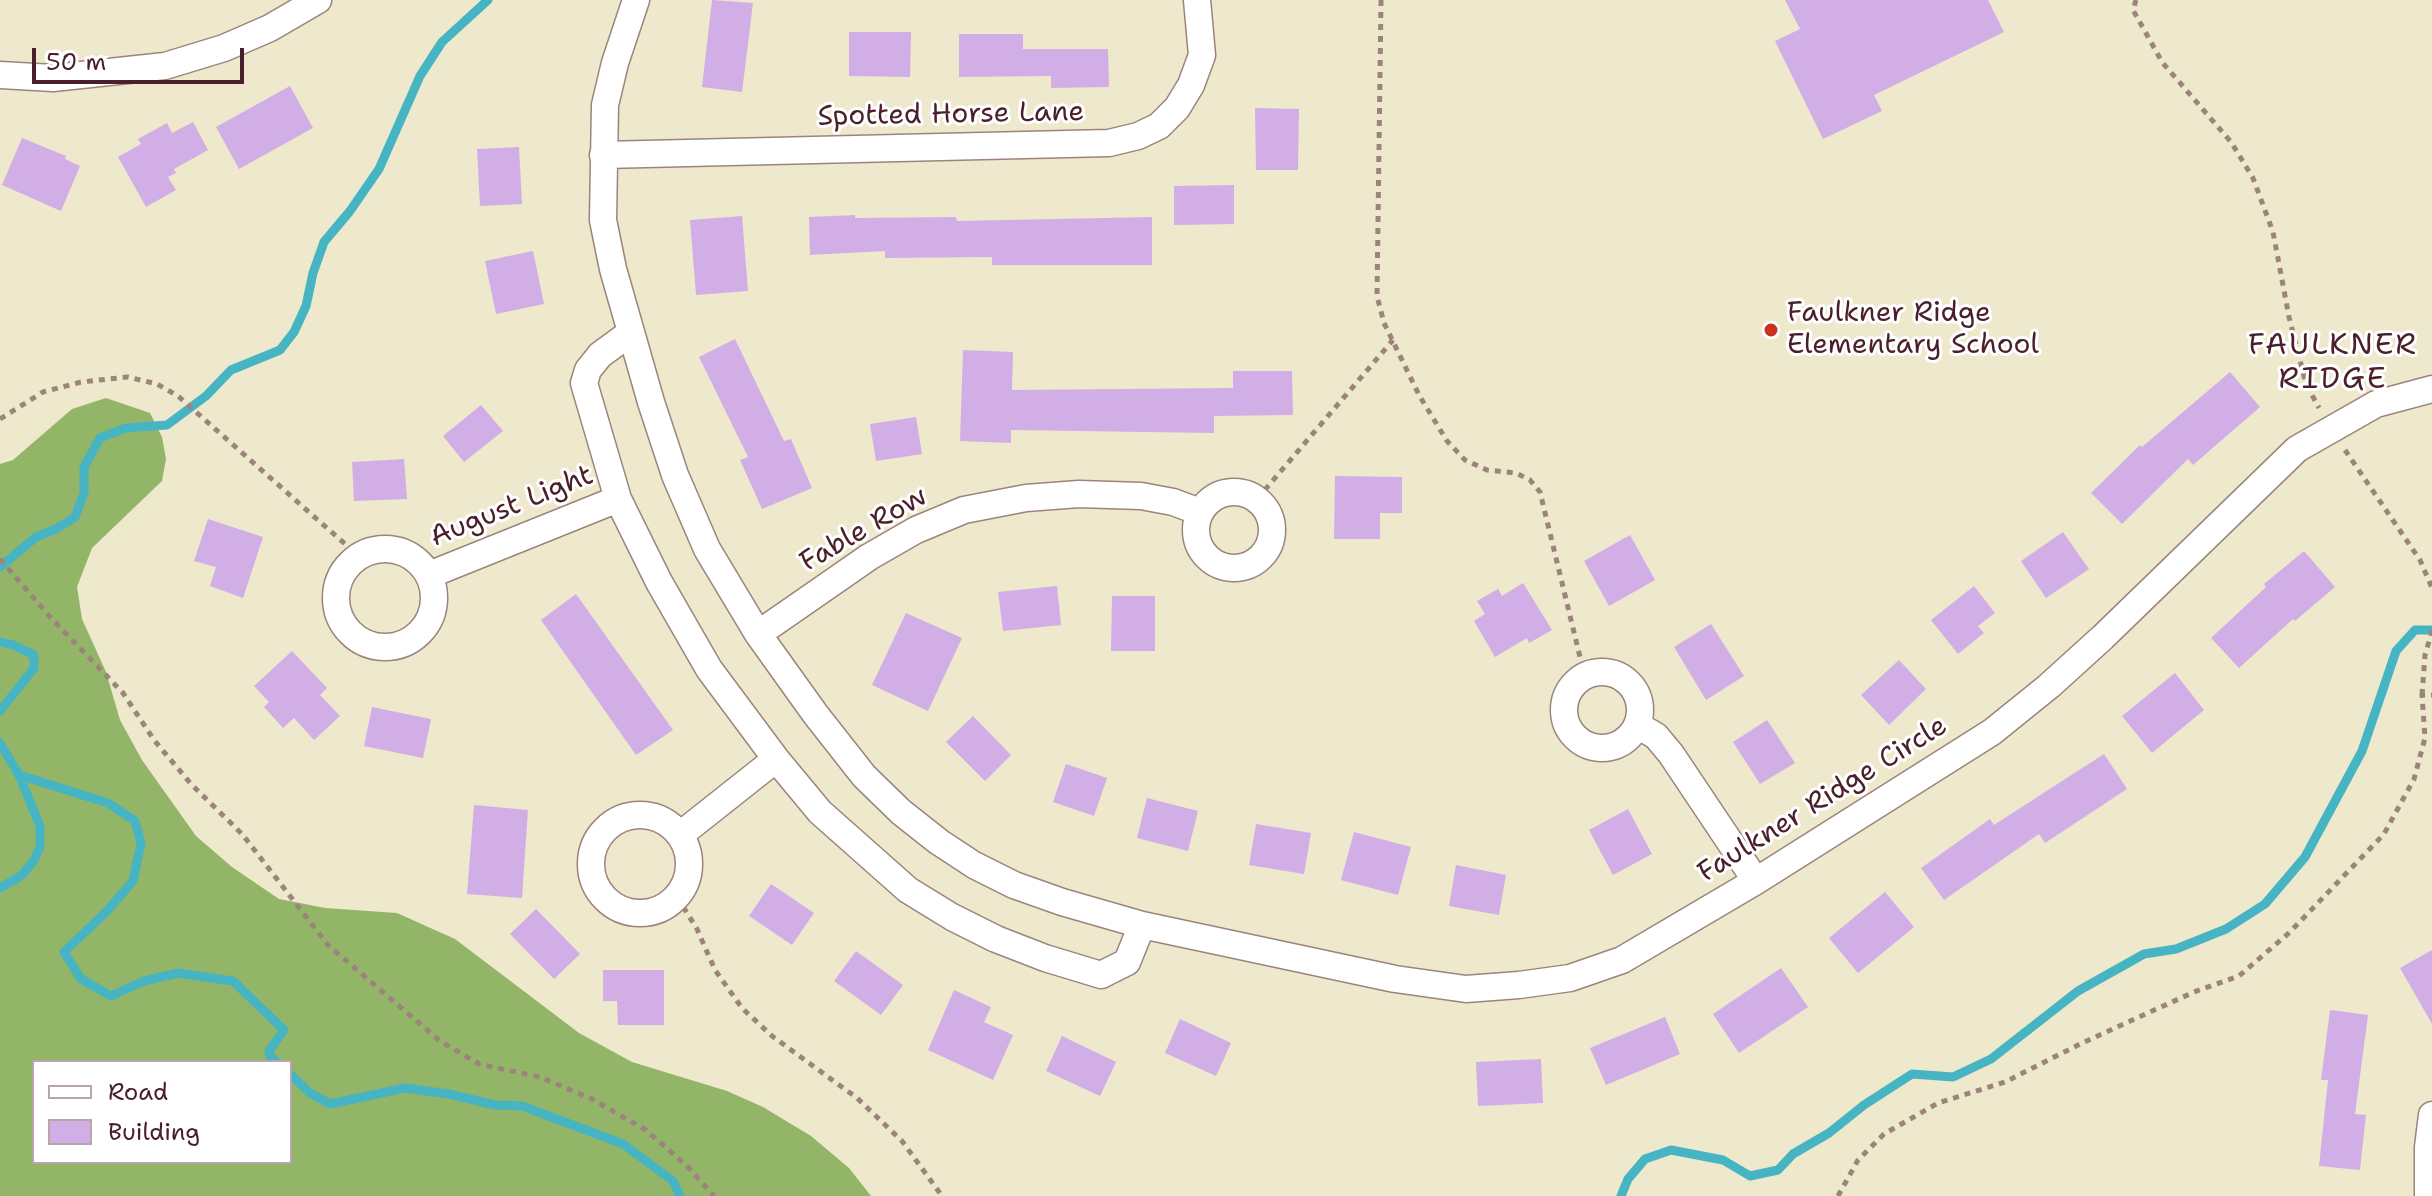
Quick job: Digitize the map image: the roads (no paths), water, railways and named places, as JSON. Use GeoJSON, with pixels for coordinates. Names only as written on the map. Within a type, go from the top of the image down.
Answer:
{"type":"FeatureCollection","features":[{"type":"Feature","properties":{"kind":"street"},"geometry":{"type":"LineString","coordinates":[[0,75],[53,78],[165,66],[247,38],[318,0]]}},
{"type":"Feature","properties":{"kind":"street","name":"Faulkner Ridge Circle"},"geometry":{"type":"LineString","coordinates":[[636,0],[605,105],[603,220],[630,333],[675,475],[707,549],[758,634],[816,715],[864,776],[901,812],[974,865],[1014,885],[1142,925],[1395,979],[1466,989],[1570,978],[1622,960],[1756,881],[1992,732],[2103,637],[2297,449],[2376,404],[2432,389]]}},
{"type":"Feature","properties":{"kind":"street","name":"Spotted Horse Lane"},"geometry":{"type":"LineString","coordinates":[[603,155],[1109,143],[1138,136],[1159,126],[1177,108],[1191,85],[1202,55],[1197,0]]}},
{"type":"Feature","properties":{"kind":"street"},"geometry":{"type":"LineString","coordinates":[[630,333],[600,355],[588,370],[584,383],[618,499],[659,582],[709,669],[820,812],[908,890],[996,939],[1101,975],[1127,962],[1142,925]]}},
{"type":"Feature","properties":{"kind":"street"},"geometry":{"type":"LineString","coordinates":[[1226,492],[1240,492],[1257,499],[1268,514],[1272,534],[1263,555],[1244,566],[1231,568],[1210,559],[1200,548],[1196,532],[1200,512],[1214,497],[1226,492]]}},
{"type":"Feature","properties":{"kind":"street","name":"Fable Row"},"geometry":{"type":"LineString","coordinates":[[758,634],[869,557],[916,530],[964,510],[1026,498],[1079,494],[1141,496],[1173,502],[1200,512]]}},
{"type":"Feature","properties":{"kind":"street","name":"August Light"},"geometry":{"type":"LineString","coordinates":[[429,575],[618,499]]}},
{"type":"Feature","properties":{"kind":"street","name":"August Light"},"geometry":{"type":"LineString","coordinates":[[394,549],[416,558],[429,575],[435,601],[428,623],[417,636],[397,646],[378,647],[359,639],[344,624],[338,610],[337,593],[341,576],[353,561],[373,550],[394,549]]}},
{"type":"Feature","properties":{"kind":"street"},"geometry":{"type":"LineString","coordinates":[[1614,673],[1633,686],[1639,699],[1637,725],[1619,744],[1603,748],[1586,744],[1576,737],[1568,725],[1564,710],[1566,696],[1574,683],[1587,675],[1614,673]]}},
{"type":"Feature","properties":{"kind":"street"},"geometry":{"type":"LineString","coordinates":[[1637,725],[1656,736],[1671,754],[1756,881]]}},
{"type":"Feature","properties":{"kind":"street"},"geometry":{"type":"LineString","coordinates":[[680,835],[776,759]]}},
{"type":"Feature","properties":{"kind":"street"},"geometry":{"type":"LineString","coordinates":[[637,815],[661,819],[680,835],[689,859],[687,880],[677,897],[662,908],[641,913],[624,910],[607,900],[596,886],[591,867],[593,851],[601,833],[618,820],[637,815]]}},
{"type":"Feature","properties":{"kind":"street"},"geometry":{"type":"LineString","coordinates":[[2429,1193],[2428,1147],[2432,1115]]}},
{"type":"Feature","properties":{"kind":"waterway"},"geometry":{"type":"LineString","coordinates":[[0,567],[36,537],[75,517],[84,493],[84,467],[100,438],[126,428],[167,425],[206,396],[231,370],[280,350],[294,332],[306,306],[324,242],[379,169],[420,76],[442,42],[488,0]]}},
{"type":"Feature","properties":{"kind":"waterway"},"geometry":{"type":"LineString","coordinates":[[1621,1196],[1628,1179],[1645,1159],[1671,1150],[1723,1160],[1750,1176],[1778,1170],[1793,1154],[1829,1133],[1864,1105],[1912,1074],[1953,1077],[1991,1059],[2078,991],[2144,954],[2176,949],[2226,929],[2265,904],[2305,857],[2362,751],[2396,651],[2415,630],[2432,630]]}},
{"type":"Feature","properties":{"kind":"waterway"},"geometry":{"type":"LineString","coordinates":[[0,642],[34,655],[34,668],[0,711]]}},
{"type":"Feature","properties":{"kind":"waterway"},"geometry":{"type":"LineString","coordinates":[[0,743],[19,775],[108,803],[135,821],[141,843],[133,881],[64,952],[81,979],[111,996],[144,981],[178,973],[233,981],[284,1030],[269,1051],[275,1060]]}},
{"type":"Feature","properties":{"kind":"waterway"},"geometry":{"type":"LineString","coordinates":[[0,888],[21,876],[40,847],[40,826],[19,775]]}},
{"type":"Feature","properties":{"kind":"waterway"},"geometry":{"type":"LineString","coordinates":[[292,1076],[310,1093],[330,1104],[405,1088],[495,1105],[522,1106],[623,1144],[673,1181],[680,1196]]}},
{"type":"Feature","properties":{"kind":"place","name":"Faulkner Ridge Elementary School"},"geometry":{"type":"Point","coordinates":[1771,330]}},
{"type":"Feature","properties":{"kind":"district","name":"FAULKNER RIDGE"},"geometry":{"type":"Point","coordinates":[2333,363]}}]}
